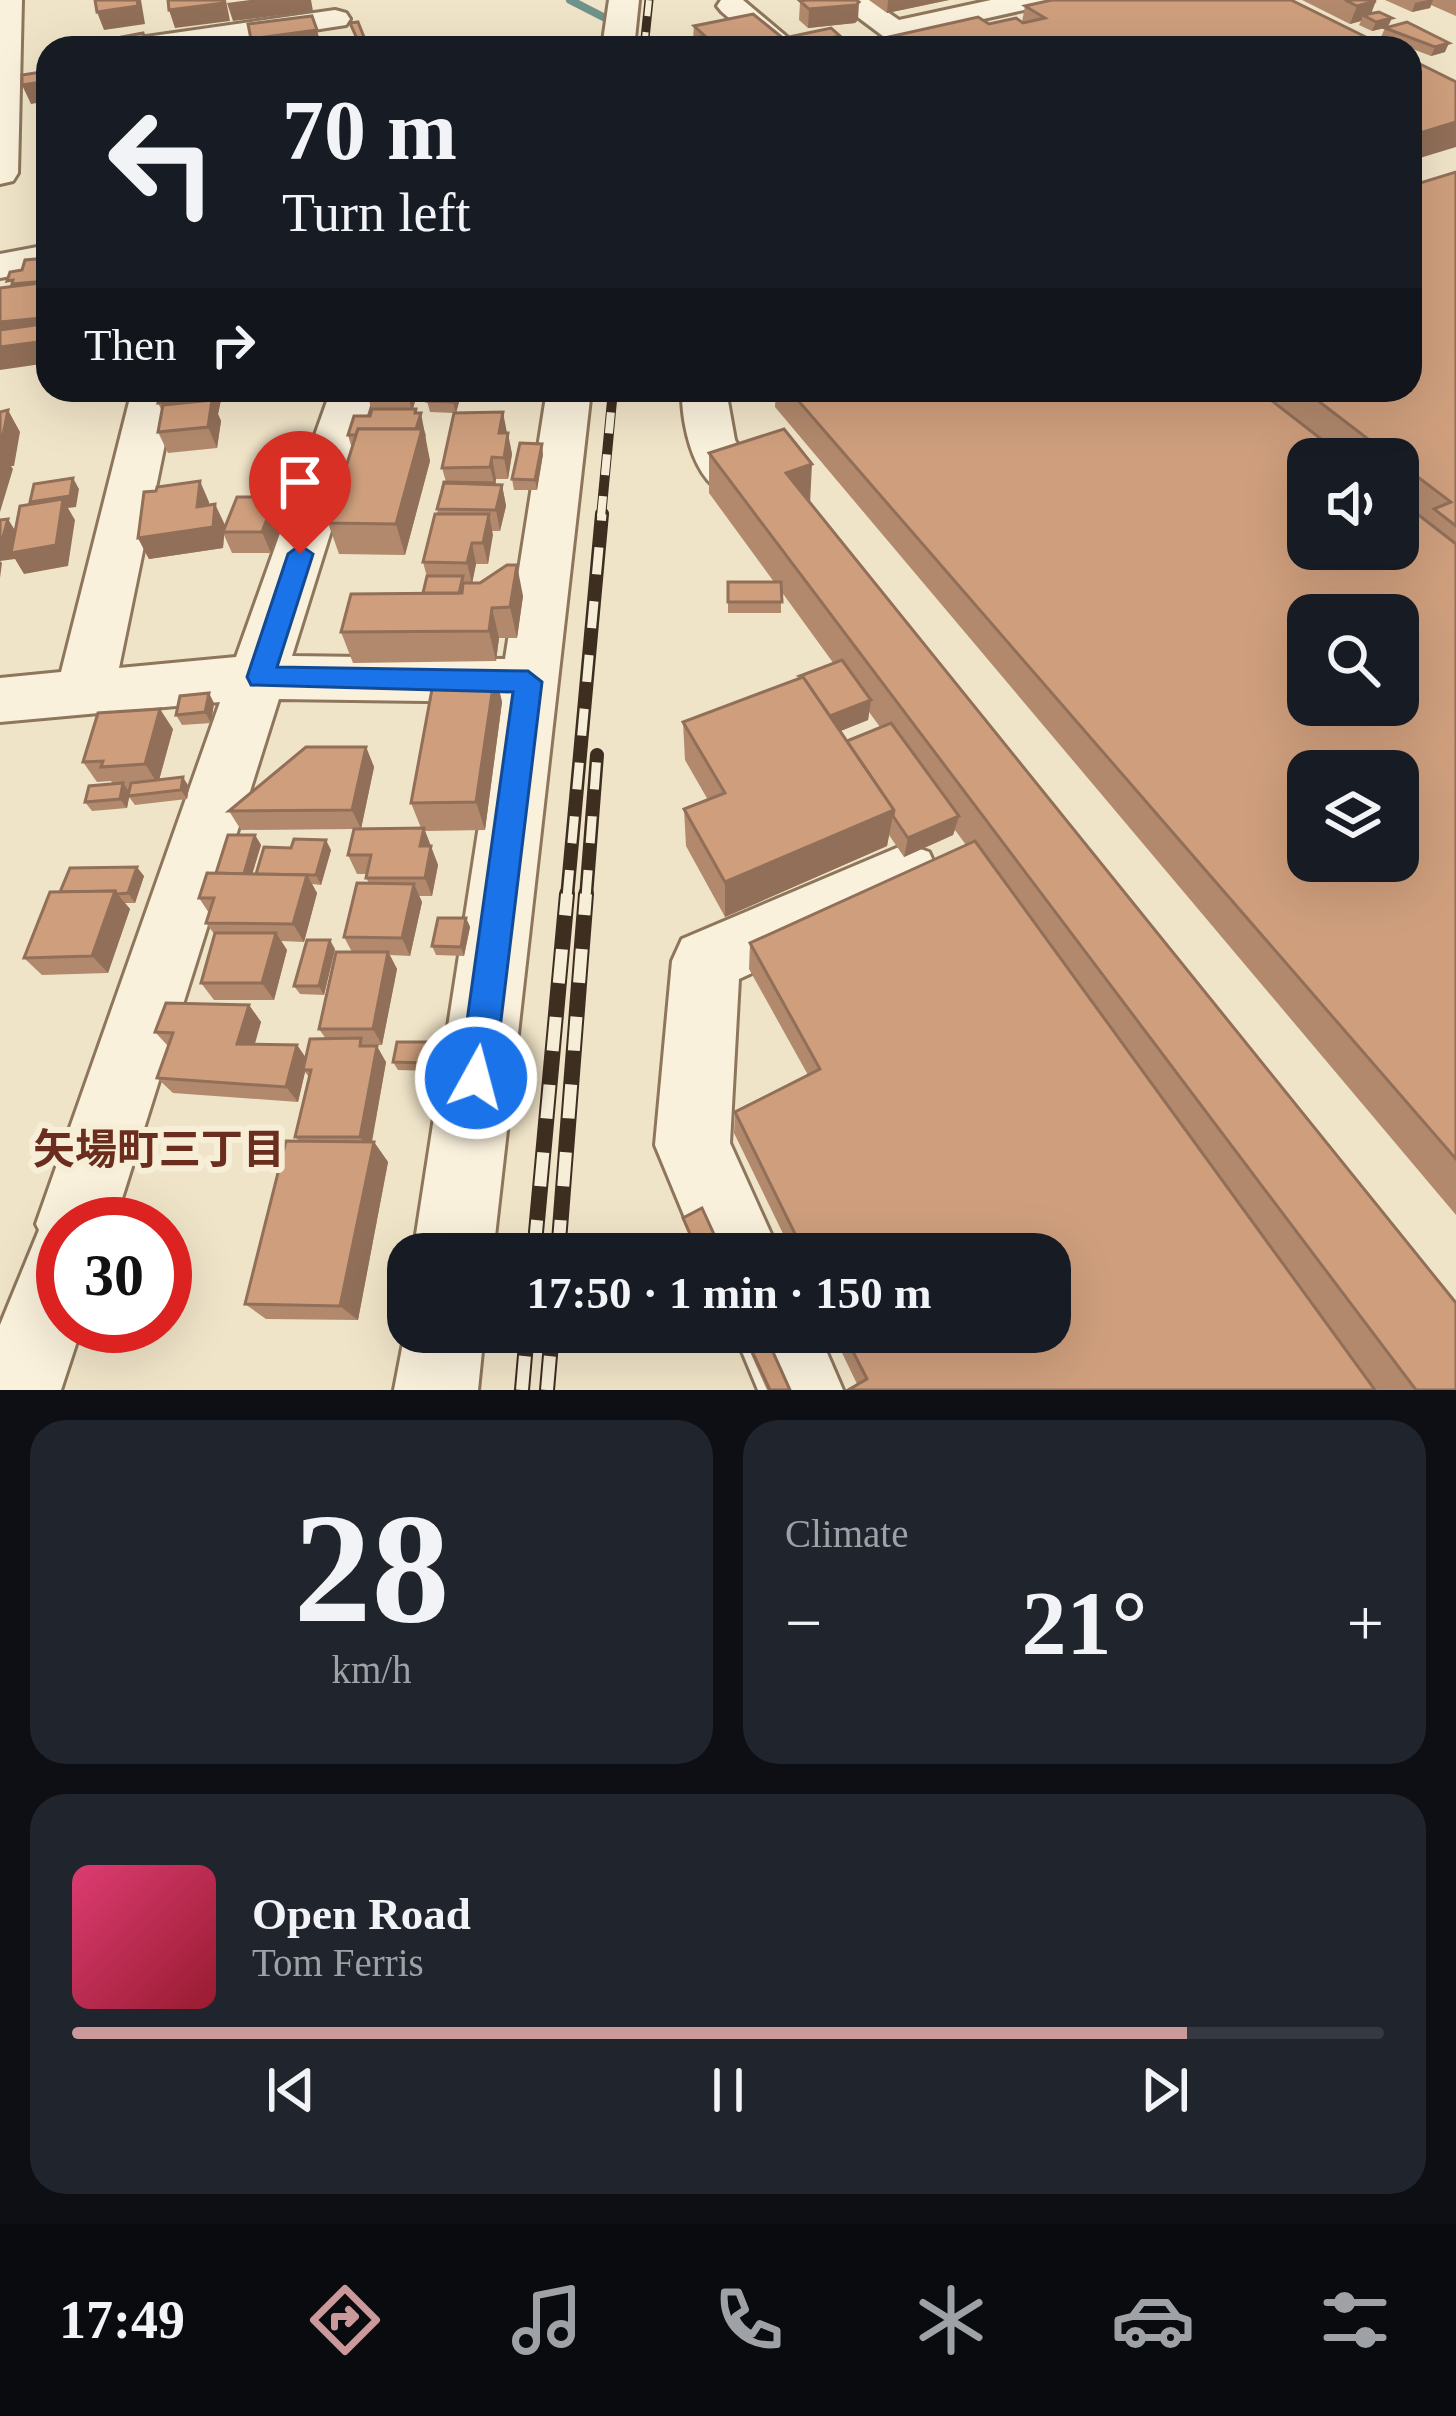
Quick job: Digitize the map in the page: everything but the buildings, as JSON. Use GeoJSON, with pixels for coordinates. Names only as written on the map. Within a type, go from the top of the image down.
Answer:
{"type":"FeatureCollection","features":[{"type":"Feature","properties":{"kind":"street"},"geometry":{"type":"LineString","coordinates":[[0,173],[10,66],[7,0]]}},
{"type":"Feature","properties":{"kind":"street"},"geometry":{"type":"LineString","coordinates":[[584,0],[621,23]]}},
{"type":"Feature","properties":{"kind":"street"},"geometry":{"type":"LineString","coordinates":[[850,0],[894,30],[1032,0]]}},
{"type":"Feature","properties":{"kind":"street"},"geometry":{"type":"LineString","coordinates":[[732,6],[769,36]]}},
{"type":"Feature","properties":{"kind":"street"},"geometry":{"type":"LineString","coordinates":[[967,36],[1064,14]]}},
{"type":"Feature","properties":{"kind":"street"},"geometry":{"type":"LineString","coordinates":[[187,36],[336,22]]}},
{"type":"Feature","properties":{"kind":"street"},"geometry":{"type":"LineString","coordinates":[[0,266],[36,259]]}},
{"type":"Feature","properties":{"kind":"street"},"geometry":{"type":"LineString","coordinates":[[85,692],[151,402]]}},
{"type":"Feature","properties":{"kind":"street"},"geometry":{"type":"LineString","coordinates":[[84,1197],[349,402]]}},
{"type":"Feature","properties":{"kind":"street"},"geometry":{"type":"LineString","coordinates":[[456,1233],[566,402]]}},
{"type":"Feature","properties":{"kind":"street"},"geometry":{"type":"LineString","coordinates":[[704,402],[703,421],[713,453],[737,484]]}},
{"type":"Feature","properties":{"kind":"street"},"geometry":{"type":"LineString","coordinates":[[0,700],[260,677],[528,682]]}},
{"type":"Feature","properties":{"kind":"street"},"geometry":{"type":"LineString","coordinates":[[731,1233],[692,1145],[706,961],[905,872]]}},
{"type":"Feature","properties":{"kind":"street"},"geometry":{"type":"LineString","coordinates":[[19,1390],[36,1340]]}},
{"type":"Feature","properties":{"kind":"street"},"geometry":{"type":"LineString","coordinates":[[436,1390],[440,1353]]}},
{"type":"Feature","properties":{"kind":"street"},"geometry":{"type":"LineString","coordinates":[[784,1353],[801,1390]]}},
{"type":"Feature","properties":{"kind":"waterway"},"geometry":{"type":"LineString","coordinates":[[570,0],[611,21]]}},
{"type":"Feature","properties":{"kind":"railway"},"geometry":{"type":"LineString","coordinates":[[645,36],[649,0]]}},
{"type":"Feature","properties":{"kind":"railway"},"geometry":{"type":"LineString","coordinates":[[601,517],[612,402]]}},
{"type":"Feature","properties":{"kind":"railway"},"geometry":{"type":"LineString","coordinates":[[567,897],[602,514]]}},
{"type":"Feature","properties":{"kind":"railway"},"geometry":{"type":"LineString","coordinates":[[586,897],[597,755]]}},
{"type":"Feature","properties":{"kind":"railway"},"geometry":{"type":"LineString","coordinates":[[536,1233],[567,894]]}},
{"type":"Feature","properties":{"kind":"railway"},"geometry":{"type":"LineString","coordinates":[[560,1233],[586,894]]}},
{"type":"Feature","properties":{"kind":"railway"},"geometry":{"type":"LineString","coordinates":[[522,1390],[525,1353]]}},
{"type":"Feature","properties":{"kind":"railway"},"geometry":{"type":"LineString","coordinates":[[547,1390],[550,1353]]}},
{"type":"Feature","properties":{"kind":"district","name":"矢場町三丁目"},"geometry":{"type":"Point","coordinates":[159,1150]}},
{"type":"Feature","properties":{"kind":"route"},"geometry":{"type":"LineString","coordinates":[[300,554],[260,677],[528,682],[476,1078]]}}]}
